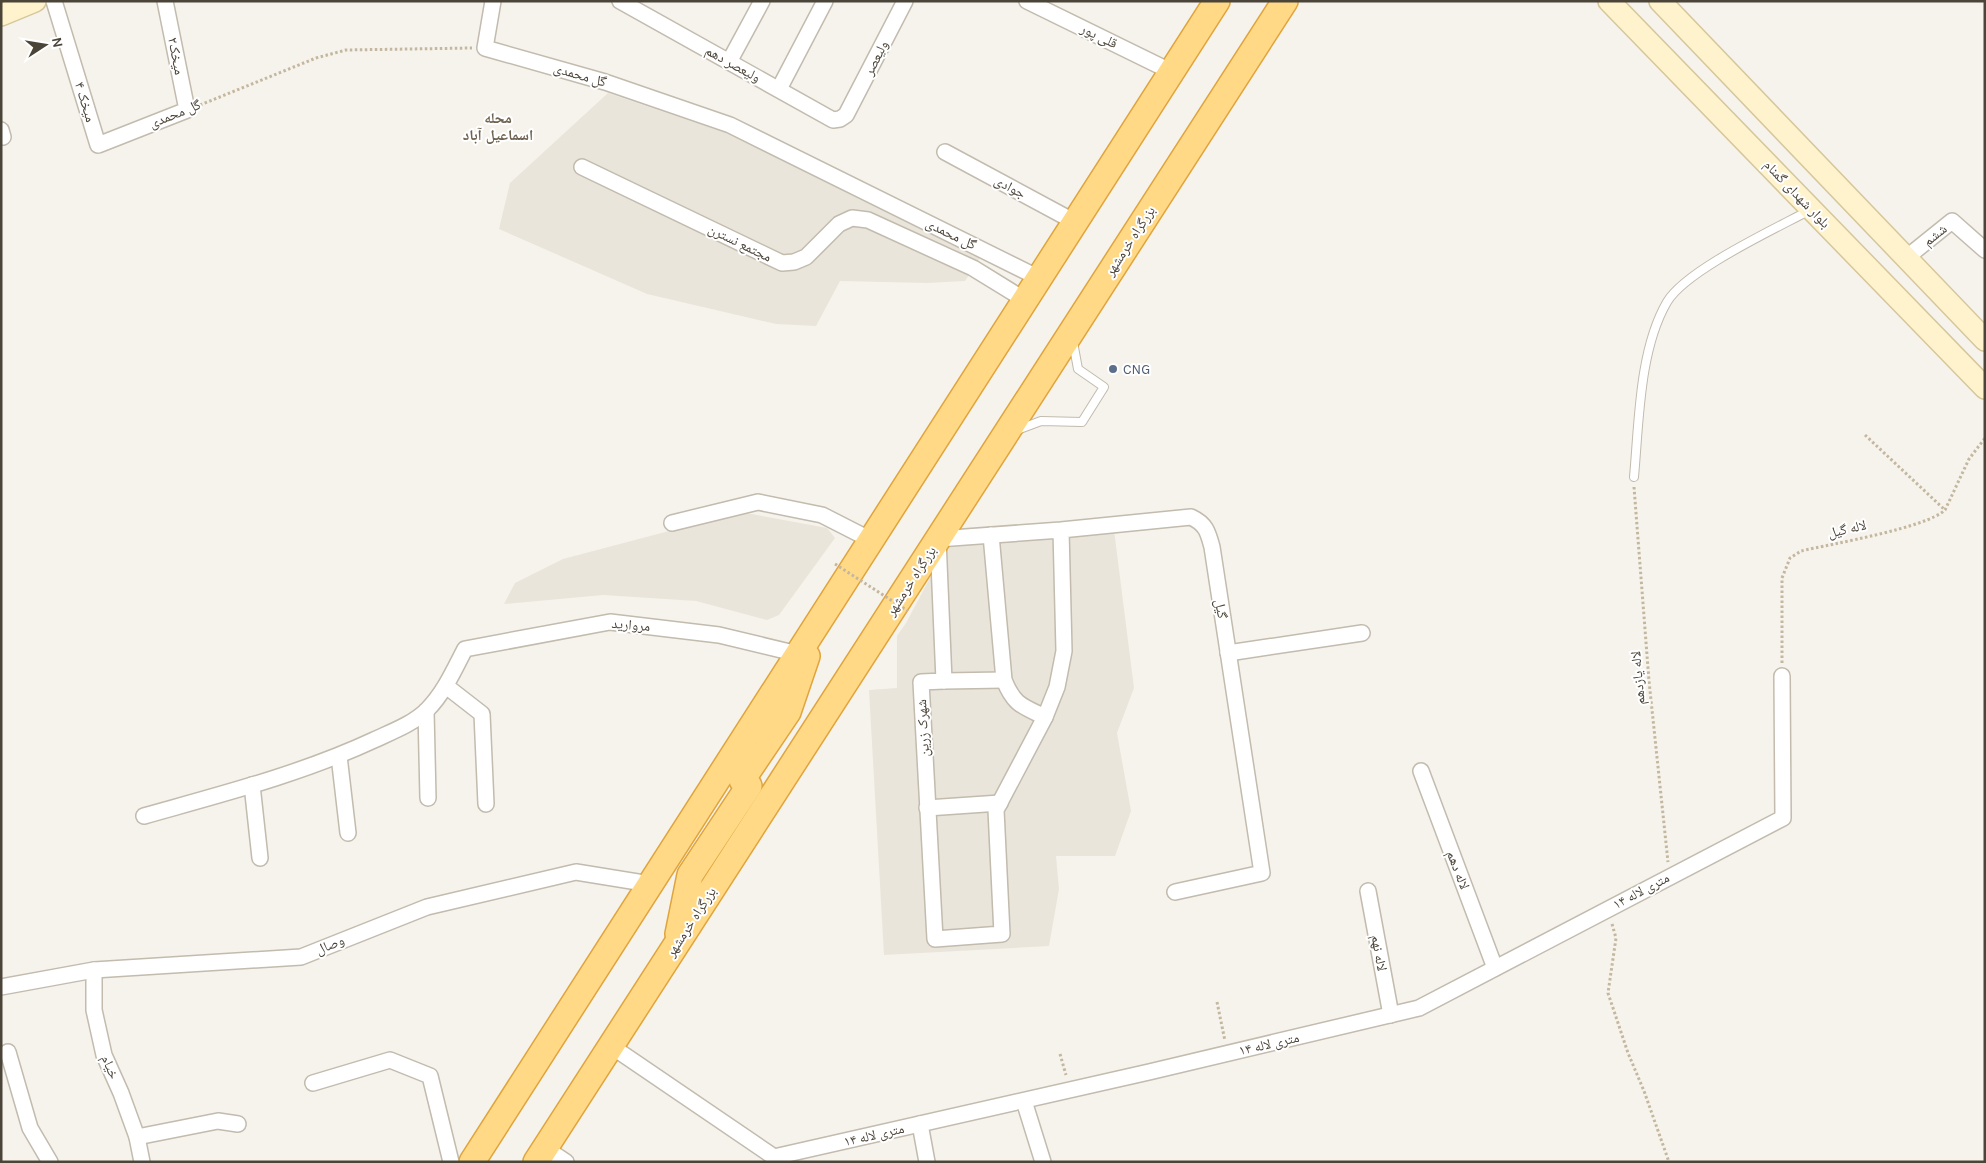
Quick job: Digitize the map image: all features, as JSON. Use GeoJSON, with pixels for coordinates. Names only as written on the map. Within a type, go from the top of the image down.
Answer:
{"type":"FeatureCollection","features":[{"type":"Feature","properties":{"kind":"highway","name":"بزرگراه خرمشهر"},"geometry":{"type":"LineString","coordinates":[[540,1155],[1285,1]]}},
{"type":"Feature","properties":{"kind":"highway"},"geometry":{"type":"LineString","coordinates":[[677,943],[690,875],[798,654],[1172,72],[1213,2]]}},
{"type":"Feature","properties":{"kind":"highway"},"geometry":{"type":"LineString","coordinates":[[472,1162],[650,884],[739,778],[788,712],[818,623]]}},
{"type":"Feature","properties":{"kind":"highway"},"geometry":{"type":"LineString","coordinates":[[739,778],[770,800]]}},
{"type":"Feature","properties":{"kind":"main road"},"geometry":{"type":"LineString","coordinates":[[1,15],[35,1]]}},
{"type":"Feature","properties":{"kind":"main road","name":"بلوار شهدای گمنام"},"geometry":{"type":"LineString","coordinates":[[1609,1],[1985,388]]}},
{"type":"Feature","properties":{"kind":"main road"},"geometry":{"type":"LineString","coordinates":[[1660,1],[1985,340]]}},
{"type":"Feature","properties":{"kind":"main road"},"geometry":{"type":"LineString","coordinates":[[1882,281],[1906,258]]}},
{"type":"Feature","properties":{"kind":"street","name":"میخک ۴"},"geometry":{"type":"LineString","coordinates":[[54,1],[98,146]]}},
{"type":"Feature","properties":{"kind":"street","name":"میخک۲"},"geometry":{"type":"LineString","coordinates":[[166,1],[187,110]]}},
{"type":"Feature","properties":{"kind":"street"},"geometry":{"type":"LineString","coordinates":[[485,48],[493,1]]}},
{"type":"Feature","properties":{"kind":"street"},"geometry":{"type":"LineString","coordinates":[[729,62],[762,1]]}},
{"type":"Feature","properties":{"kind":"street"},"geometry":{"type":"LineString","coordinates":[[778,89],[825,1]]}},
{"type":"Feature","properties":{"kind":"street","name":"ولیعصر"},"geometry":{"type":"LineString","coordinates":[[846,115],[905,1]]}},
{"type":"Feature","properties":{"kind":"street","name":"قلی پور"},"geometry":{"type":"LineString","coordinates":[[1027,1],[1172,72]]}},
{"type":"Feature","properties":{"kind":"street","name":"ولیعصر دهم"},"geometry":{"type":"LineString","coordinates":[[626,3],[833,120],[840,119],[846,115]]}},
{"type":"Feature","properties":{"kind":"street","name":"گل محمدی"},"geometry":{"type":"LineString","coordinates":[[485,48],[605,82],[730,125],[1039,278]]}},
{"type":"Feature","properties":{"kind":"street","name":"گل محمدی"},"geometry":{"type":"LineString","coordinates":[[98,146],[187,110]]}},
{"type":"Feature","properties":{"kind":"street","name":"جوادی"},"geometry":{"type":"LineString","coordinates":[[946,152],[1075,222]]}},
{"type":"Feature","properties":{"kind":"street","name":"مجتمع نسترن"},"geometry":{"type":"LineString","coordinates":[[582,168],[782,263],[806,258],[839,224],[852,218],[868,220],[973,268],[1025,300]]}},
{"type":"Feature","properties":{"kind":"street","name":"ششم"},"geometry":{"type":"LineString","coordinates":[[1906,258],[1952,220],[1985,250]]}},
{"type":"Feature","properties":{"kind":"street"},"geometry":{"type":"LineString","coordinates":[[672,523],[758,502],[822,515],[871,540]]}},
{"type":"Feature","properties":{"kind":"street","name":"گیل"},"geometry":{"type":"LineString","coordinates":[[938,539],[1061,530],[1191,517],[1201,521],[1208,529],[1262,874],[1175,892]]}},
{"type":"Feature","properties":{"kind":"street"},"geometry":{"type":"LineString","coordinates":[[927,808],[1000,803],[1045,717],[1057,688],[1064,650],[1061,530]]}},
{"type":"Feature","properties":{"kind":"street"},"geometry":{"type":"LineString","coordinates":[[992,535],[1004,680],[1010,696],[1023,707],[1045,717]]}},
{"type":"Feature","properties":{"kind":"street"},"geometry":{"type":"LineString","coordinates":[[938,539],[944,681],[1004,680]]}},
{"type":"Feature","properties":{"kind":"street","name":"مروارید"},"geometry":{"type":"LineString","coordinates":[[446,686],[464,649],[610,622],[718,635],[798,654]]}},
{"type":"Feature","properties":{"kind":"street"},"geometry":{"type":"LineString","coordinates":[[1228,654],[1362,633]]}},
{"type":"Feature","properties":{"kind":"street","name":"۱۴ متری لاله"},"geometry":{"type":"LineString","coordinates":[[611,1046],[775,1160],[920,1124],[1419,1008],[1783,818],[1782,676]]}},
{"type":"Feature","properties":{"kind":"street","name":"شهرک زرین"},"geometry":{"type":"LineString","coordinates":[[944,681],[921,682],[935,939],[1002,934],[996,821],[996,810],[1000,803]]}},
{"type":"Feature","properties":{"kind":"street"},"geometry":{"type":"LineString","coordinates":[[144,816],[252,785],[339,756],[397,729],[426,711],[446,686],[482,714],[486,804]]}},
{"type":"Feature","properties":{"kind":"street"},"geometry":{"type":"LineString","coordinates":[[426,711],[428,798]]}},
{"type":"Feature","properties":{"kind":"street"},"geometry":{"type":"LineString","coordinates":[[339,756],[348,834]]}},
{"type":"Feature","properties":{"kind":"street","name":"لاله دهم"},"geometry":{"type":"LineString","coordinates":[[1421,771],[1495,968]]}},
{"type":"Feature","properties":{"kind":"street"},"geometry":{"type":"LineString","coordinates":[[252,785],[260,858]]}},
{"type":"Feature","properties":{"kind":"street","name":"وصال"},"geometry":{"type":"LineString","coordinates":[[1,987],[94,970],[301,957],[427,907],[576,872],[650,884]]}},
{"type":"Feature","properties":{"kind":"street","name":"لاله نهم"},"geometry":{"type":"LineString","coordinates":[[1368,891],[1391,1015]]}},
{"type":"Feature","properties":{"kind":"street","name":"خیام"},"geometry":{"type":"LineString","coordinates":[[94,970],[94,1010],[104,1056],[121,1094],[137,1138],[142,1162]]}},
{"type":"Feature","properties":{"kind":"street"},"geometry":{"type":"LineString","coordinates":[[8,1052],[30,1128],[50,1162]]}},
{"type":"Feature","properties":{"kind":"street"},"geometry":{"type":"LineString","coordinates":[[313,1083],[390,1060],[430,1076],[451,1162]]}},
{"type":"Feature","properties":{"kind":"street"},"geometry":{"type":"LineString","coordinates":[[1024,1101],[1043,1162]]}},
{"type":"Feature","properties":{"kind":"street"},"geometry":{"type":"LineString","coordinates":[[137,1138],[218,1121],[238,1124]]}},
{"type":"Feature","properties":{"kind":"street"},"geometry":{"type":"LineString","coordinates":[[920,1124],[927,1162]]}},
{"type":"Feature","properties":{"kind":"street"},"geometry":{"type":"LineString","coordinates":[[540,1155],[566,1162]]}},
{"type":"Feature","properties":{"kind":"lane"},"geometry":{"type":"LineString","coordinates":[[1634,477],[1645,365],[1667,301],[1690,278],[1749,242],[1812,209]]}},
{"type":"Feature","properties":{"kind":"lane"},"geometry":{"type":"LineString","coordinates":[[1006,434],[1040,421],[1082,422],[1104,387],[1078,369],[1071,333]]}},
{"type":"Feature","properties":{"kind":"path","name":"گل محمدی"},"geometry":{"type":"LineString","coordinates":[[187,110],[316,58],[346,50],[485,48]]}},
{"type":"Feature","properties":{"kind":"path"},"geometry":{"type":"LineString","coordinates":[[1865,435],[1945,510],[1969,459],[1985,438]]}},
{"type":"Feature","properties":{"kind":"path","name":"لاله یازدهم"},"geometry":{"type":"LineString","coordinates":[[1634,477],[1649,680],[1669,877]]}},
{"type":"Feature","properties":{"kind":"path","name":"لاله گیل"},"geometry":{"type":"LineString","coordinates":[[1782,676],[1782,578],[1790,558],[1801,552],[1931,519],[1945,510]]}},
{"type":"Feature","properties":{"kind":"path"},"geometry":{"type":"LineString","coordinates":[[835,564],[908,612]]}},
{"type":"Feature","properties":{"kind":"path"},"geometry":{"type":"LineString","coordinates":[[1607,909],[1616,938],[1608,993],[1628,1053],[1644,1091],[1669,1162]]}},
{"type":"Feature","properties":{"kind":"path"},"geometry":{"type":"LineString","coordinates":[[1217,1002],[1227,1054]]}},
{"type":"Feature","properties":{"kind":"path"},"geometry":{"type":"LineString","coordinates":[[1060,1054],[1070,1090]]}},
{"type":"Feature","properties":{"kind":"shaded area"},"geometry":{"type":"Polygon","coordinates":[[[608,93],[732,135],[980,258],[965,281],[927,283],[840,281],[816,326],[776,324],[647,294],[499,229],[510,183],[608,93]]]}},
{"type":"Feature","properties":{"kind":"shaded area"},"geometry":{"type":"Polygon","coordinates":[[[741,512],[827,528],[835,538],[779,615],[767,620],[696,601],[603,595],[504,604],[515,583],[563,559],[741,512]]]}},
{"type":"Feature","properties":{"kind":"shaded area"},"geometry":{"type":"Polygon","coordinates":[[[1114,530],[1134,688],[1117,733],[1131,811],[1115,856],[1056,856],[1059,889],[1049,946],[884,955],[869,690],[897,688],[897,636],[906,623],[948,544],[1114,530]]]}},
{"type":"Feature","properties":{"kind":"place","name":"CNG"},"geometry":{"type":"Point","coordinates":[1113,369]}},
{"type":"Feature","properties":{"kind":"district","name":"محله اسماعیل آباد"},"geometry":{"type":"Point","coordinates":[498,126]}}]}
